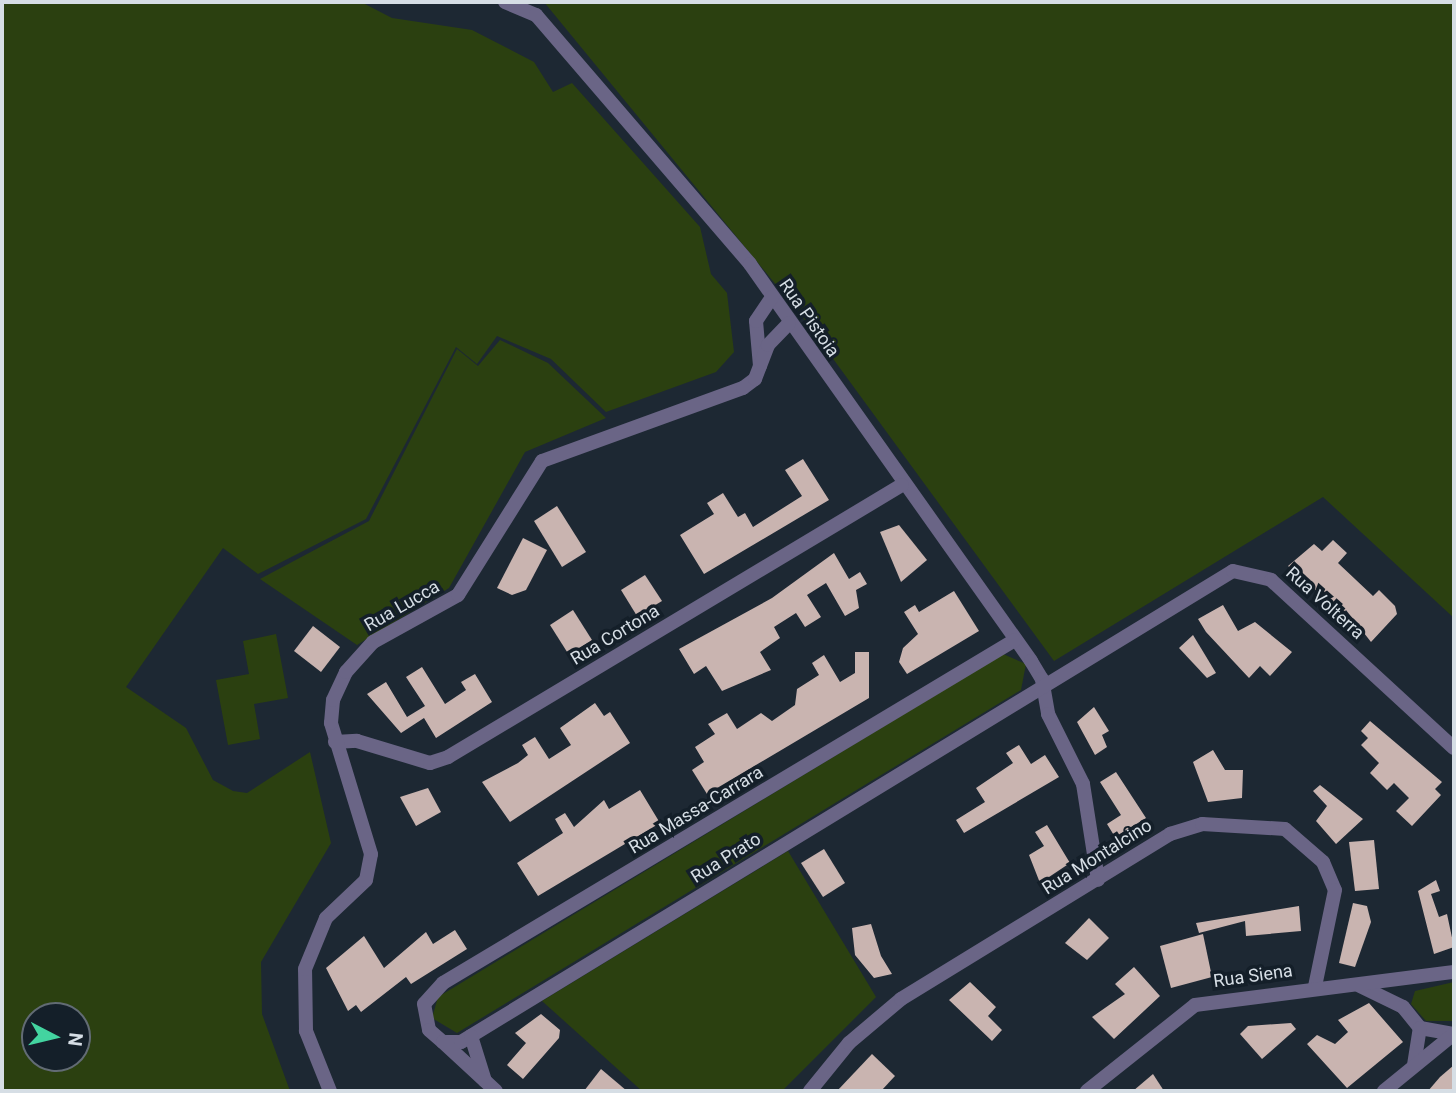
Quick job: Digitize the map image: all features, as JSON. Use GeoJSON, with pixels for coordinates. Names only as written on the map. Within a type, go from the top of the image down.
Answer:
{"type":"FeatureCollection","features":[{"type":"Feature","properties":{"kind":"street","name":"Rua Pistoia"},"geometry":{"type":"LineString","coordinates":[[505,2],[536,15],[772,297],[902,485],[1015,640],[1044,689],[1048,714],[1083,784],[1098,880]]}},
{"type":"Feature","properties":{"kind":"street"},"geometry":{"type":"LineString","coordinates":[[760,367],[756,321],[772,297]]}},
{"type":"Feature","properties":{"kind":"street","name":"Rua Lucca"},"geometry":{"type":"LineString","coordinates":[[330,1091],[306,1031],[304,969],[326,918],[366,880],[371,854],[335,742],[333,701],[346,672],[373,642],[458,595],[479,570],[536,465],[577,444],[737,390],[755,379],[768,345],[789,323]]}},
{"type":"Feature","properties":{"kind":"street","name":"Rua Cortona"},"geometry":{"type":"LineString","coordinates":[[335,742],[357,741],[430,763],[448,757],[902,485]]}},
{"type":"Feature","properties":{"kind":"street","name":"Rua Volterra"},"geometry":{"type":"LineString","coordinates":[[1044,689],[1233,571],[1244,571],[1270,580],[1454,748]]}},
{"type":"Feature","properties":{"kind":"street","name":"Rua Massa-Carrara"},"geometry":{"type":"LineString","coordinates":[[443,1042],[429,1030],[424,1004],[443,983],[1015,640]]}},
{"type":"Feature","properties":{"kind":"street","name":"Rua Prato"},"geometry":{"type":"LineString","coordinates":[[443,1042],[471,1036],[1044,689]]}},
{"type":"Feature","properties":{"kind":"street","name":"Rua Montalcino"},"geometry":{"type":"LineString","coordinates":[[810,1091],[849,1043],[901,999],[1170,834],[1202,824],[1233,822],[1297,834],[1332,876],[1335,890],[1315,987]]}},
{"type":"Feature","properties":{"kind":"street","name":"Rua Siena"},"geometry":{"type":"LineString","coordinates":[[1087,1091],[1195,1005],[1315,987],[1358,985],[1454,972]]}},
{"type":"Feature","properties":{"kind":"street"},"geometry":{"type":"LineString","coordinates":[[1403,1007],[1402,996],[1417,978]]}},
{"type":"Feature","properties":{"kind":"street"},"geometry":{"type":"LineString","coordinates":[[1358,985],[1403,1007],[1420,1028],[1454,1034]]}},
{"type":"Feature","properties":{"kind":"street"},"geometry":{"type":"LineString","coordinates":[[1413,1066],[1420,1028]]}},
{"type":"Feature","properties":{"kind":"street"},"geometry":{"type":"LineString","coordinates":[[1384,1091],[1454,1034]]}},
{"type":"Feature","properties":{"kind":"street"},"geometry":{"type":"LineString","coordinates":[[471,1036],[491,1087]]}},
{"type":"Feature","properties":{"kind":"street"},"geometry":{"type":"LineString","coordinates":[[443,1042],[491,1087]]}},
{"type":"Feature","properties":{"kind":"green space"},"geometry":{"type":"Polygon","coordinates":[[[2,2],[361,2],[392,18],[472,30],[534,62],[553,92],[572,83],[700,227],[711,274],[727,293],[734,352],[716,372],[606,412],[551,359],[497,336],[477,364],[456,347],[366,519],[258,574],[223,548],[126,687],[186,728],[213,780],[233,791],[247,793],[310,752],[331,843],[261,962],[262,1014],[290,1091],[2,1091],[2,2]]]}},
{"type":"Feature","properties":{"kind":"green space"},"geometry":{"type":"Polygon","coordinates":[[[544,2],[1454,2],[1454,618],[1323,497],[1054,661],[804,319],[544,2]]]}},
{"type":"Feature","properties":{"kind":"green space"},"geometry":{"type":"Polygon","coordinates":[[[500,340],[548,363],[606,418],[525,452],[449,588],[357,645],[260,579],[369,521],[457,349],[478,366],[500,340]]]}},
{"type":"Feature","properties":{"kind":"green space"},"geometry":{"type":"Polygon","coordinates":[[[276,634],[288,698],[254,704],[260,739],[228,745],[216,680],[249,674],[243,641],[276,634]]]}},
{"type":"Feature","properties":{"kind":"green space"},"geometry":{"type":"Polygon","coordinates":[[[1003,654],[1026,664],[1021,690],[457,1033],[432,1018],[438,997],[1003,654]]]}},
{"type":"Feature","properties":{"kind":"green space"},"geometry":{"type":"Polygon","coordinates":[[[788,851],[876,997],[782,1091],[642,1091],[542,1001],[788,851]]]}},
{"type":"Feature","properties":{"kind":"green space"},"geometry":{"type":"Polygon","coordinates":[[[1454,982],[1453,1021],[1426,1021],[1411,1004],[1415,991],[1454,982]]]}},
{"type":"Feature","properties":{"kind":"building"},"geometry":{"type":"Polygon","coordinates":[[[803,459],[829,500],[704,574],[680,535],[714,514],[707,503],[723,493],[738,517],[745,513],[753,527],[802,496],[785,470],[803,459]]]}},
{"type":"Feature","properties":{"kind":"building"},"geometry":{"type":"Polygon","coordinates":[[[557,506],[586,552],[562,567],[534,521],[557,506]]]}},
{"type":"Feature","properties":{"kind":"building"},"geometry":{"type":"Polygon","coordinates":[[[899,525],[927,560],[901,582],[880,532],[899,525]]]}},
{"type":"Feature","properties":{"kind":"building"},"geometry":{"type":"Polygon","coordinates":[[[523,538],[547,550],[526,590],[512,595],[497,588],[523,538]]]}},
{"type":"Feature","properties":{"kind":"building"},"geometry":{"type":"Polygon","coordinates":[[[1333,540],[1347,553],[1338,563],[1373,596],[1379,590],[1395,606],[1397,614],[1371,642],[1346,610],[1343,614],[1288,566],[1314,544],[1322,551],[1333,540]]]}},
{"type":"Feature","properties":{"kind":"building"},"geometry":{"type":"Polygon","coordinates":[[[834,553],[849,579],[860,572],[867,584],[856,590],[859,608],[845,616],[826,583],[807,595],[821,617],[805,627],[796,613],[774,627],[780,638],[760,652],[771,670],[722,691],[706,666],[694,674],[679,649],[772,598],[834,553]]]}},
{"type":"Feature","properties":{"kind":"building"},"geometry":{"type":"Polygon","coordinates":[[[645,575],[662,601],[637,616],[621,590],[645,575]]]}},
{"type":"Feature","properties":{"kind":"building"},"geometry":{"type":"Polygon","coordinates":[[[954,591],[979,631],[907,674],[899,662],[903,648],[918,634],[904,612],[915,605],[919,612],[954,591]]]}},
{"type":"Feature","properties":{"kind":"building"},"geometry":{"type":"Polygon","coordinates":[[[1223,605],[1238,631],[1255,622],[1292,652],[1270,676],[1260,666],[1249,678],[1206,632],[1198,619],[1223,605]]]}},
{"type":"Feature","properties":{"kind":"building"},"geometry":{"type":"Polygon","coordinates":[[[573,610],[592,640],[569,655],[550,625],[573,610]]]}},
{"type":"Feature","properties":{"kind":"building"},"geometry":{"type":"Polygon","coordinates":[[[313,626],[340,647],[321,672],[294,651],[313,626]]]}},
{"type":"Feature","properties":{"kind":"building"},"geometry":{"type":"Polygon","coordinates":[[[1193,635],[1216,673],[1207,678],[1179,648],[1193,635]]]}},
{"type":"Feature","properties":{"kind":"building"},"geometry":{"type":"Polygon","coordinates":[[[855,652],[869,652],[869,698],[707,794],[692,770],[704,762],[695,747],[715,734],[708,724],[727,713],[737,729],[761,713],[772,721],[795,705],[797,689],[819,675],[812,663],[824,655],[840,682],[855,673],[855,652]]]}},
{"type":"Feature","properties":{"kind":"building"},"geometry":{"type":"Polygon","coordinates":[[[422,667],[445,704],[466,690],[461,682],[475,674],[492,702],[436,738],[424,718],[401,733],[367,694],[386,682],[407,717],[425,706],[406,677],[422,667]]]}},
{"type":"Feature","properties":{"kind":"building"},"geometry":{"type":"Polygon","coordinates":[[[595,703],[604,716],[610,712],[630,743],[510,822],[482,782],[528,755],[522,745],[535,737],[549,759],[571,745],[560,728],[595,703]]]}},
{"type":"Feature","properties":{"kind":"building"},"geometry":{"type":"Polygon","coordinates":[[[1094,707],[1109,731],[1102,735],[1107,747],[1095,755],[1077,722],[1094,707]]]}},
{"type":"Feature","properties":{"kind":"building"},"geometry":{"type":"Polygon","coordinates":[[[1370,721],[1442,782],[1435,789],[1441,795],[1412,826],[1396,811],[1409,798],[1394,783],[1387,790],[1370,773],[1379,763],[1361,745],[1368,738],[1361,731],[1370,721]]]}},
{"type":"Feature","properties":{"kind":"building"},"geometry":{"type":"Polygon","coordinates":[[[1019,745],[1031,764],[1045,755],[1059,777],[964,833],[956,820],[985,802],[976,788],[1013,763],[1006,753],[1019,745]]]}},
{"type":"Feature","properties":{"kind":"building"},"geometry":{"type":"Polygon","coordinates":[[[1213,750],[1225,770],[1243,770],[1242,798],[1208,802],[1193,762],[1213,750]]]}},
{"type":"Feature","properties":{"kind":"building"},"geometry":{"type":"Polygon","coordinates":[[[1116,772],[1146,818],[1115,837],[1107,824],[1121,815],[1100,782],[1116,772]]]}},
{"type":"Feature","properties":{"kind":"building"},"geometry":{"type":"Polygon","coordinates":[[[1320,785],[1363,819],[1336,844],[1316,821],[1327,806],[1313,791],[1320,785]]]}},
{"type":"Feature","properties":{"kind":"building"},"geometry":{"type":"Polygon","coordinates":[[[428,788],[441,812],[416,826],[400,797],[428,788]]]}},
{"type":"Feature","properties":{"kind":"building"},"geometry":{"type":"Polygon","coordinates":[[[640,790],[660,823],[538,896],[517,863],[563,833],[555,819],[565,813],[574,827],[604,800],[609,809],[640,790]]]}},
{"type":"Feature","properties":{"kind":"building"},"geometry":{"type":"Polygon","coordinates":[[[1047,825],[1070,863],[1040,883],[1029,855],[1044,846],[1035,832],[1047,825]]]}},
{"type":"Feature","properties":{"kind":"building"},"geometry":{"type":"Polygon","coordinates":[[[1374,840],[1379,889],[1355,891],[1349,842],[1374,840]]]}},
{"type":"Feature","properties":{"kind":"building"},"geometry":{"type":"Polygon","coordinates":[[[824,849],[845,883],[823,897],[801,863],[824,849]]]}},
{"type":"Feature","properties":{"kind":"building"},"geometry":{"type":"Polygon","coordinates":[[[1436,880],[1440,891],[1431,894],[1439,917],[1447,914],[1454,947],[1434,954],[1418,891],[1436,880]]]}},
{"type":"Feature","properties":{"kind":"building"},"geometry":{"type":"Polygon","coordinates":[[[1353,903],[1367,906],[1371,922],[1355,967],[1339,963],[1353,903]]]}},
{"type":"Feature","properties":{"kind":"building"},"geometry":{"type":"Polygon","coordinates":[[[1299,906],[1301,931],[1246,936],[1245,921],[1199,933],[1196,923],[1299,906]]]}},
{"type":"Feature","properties":{"kind":"building"},"geometry":{"type":"Polygon","coordinates":[[[1089,918],[1109,938],[1087,960],[1065,943],[1089,918]]]}},
{"type":"Feature","properties":{"kind":"building"},"geometry":{"type":"Polygon","coordinates":[[[871,924],[881,956],[892,974],[874,978],[855,955],[852,928],[871,924]]]}},
{"type":"Feature","properties":{"kind":"building"},"geometry":{"type":"Polygon","coordinates":[[[455,930],[467,949],[411,984],[406,977],[361,1012],[356,1005],[348,1011],[326,968],[364,936],[384,968],[426,932],[433,944],[455,930]]]}},
{"type":"Feature","properties":{"kind":"building"},"geometry":{"type":"Polygon","coordinates":[[[1203,934],[1212,977],[1171,988],[1160,946],[1203,934]]]}},
{"type":"Feature","properties":{"kind":"building"},"geometry":{"type":"Polygon","coordinates":[[[1134,967],[1160,996],[1114,1039],[1092,1017],[1125,994],[1115,984],[1134,967]]]}},
{"type":"Feature","properties":{"kind":"building"},"geometry":{"type":"Polygon","coordinates":[[[970,982],[996,1007],[988,1016],[1002,1030],[992,1041],[949,1000],[970,982]]]}},
{"type":"Feature","properties":{"kind":"building"},"geometry":{"type":"Polygon","coordinates":[[[1369,1003],[1403,1042],[1347,1088],[1307,1044],[1317,1035],[1335,1044],[1348,1032],[1338,1020],[1369,1003]]]}},
{"type":"Feature","properties":{"kind":"building"},"geometry":{"type":"Polygon","coordinates":[[[541,1014],[560,1030],[559,1038],[523,1079],[507,1065],[526,1043],[515,1033],[541,1014]]]}},
{"type":"Feature","properties":{"kind":"building"},"geometry":{"type":"Polygon","coordinates":[[[1291,1023],[1296,1029],[1262,1059],[1240,1034],[1248,1026],[1291,1023]]]}},
{"type":"Feature","properties":{"kind":"building"},"geometry":{"type":"Polygon","coordinates":[[[872,1054],[895,1076],[881,1091],[837,1091],[872,1054]]]}},
{"type":"Feature","properties":{"kind":"building"},"geometry":{"type":"Polygon","coordinates":[[[1454,1065],[1454,1091],[1428,1091],[1440,1077],[1454,1065]]]}},
{"type":"Feature","properties":{"kind":"building"},"geometry":{"type":"Polygon","coordinates":[[[601,1069],[627,1091],[584,1091],[601,1069]]]}},
{"type":"Feature","properties":{"kind":"building"},"geometry":{"type":"Polygon","coordinates":[[[1153,1074],[1164,1091],[1133,1091],[1153,1074]]]}}]}
